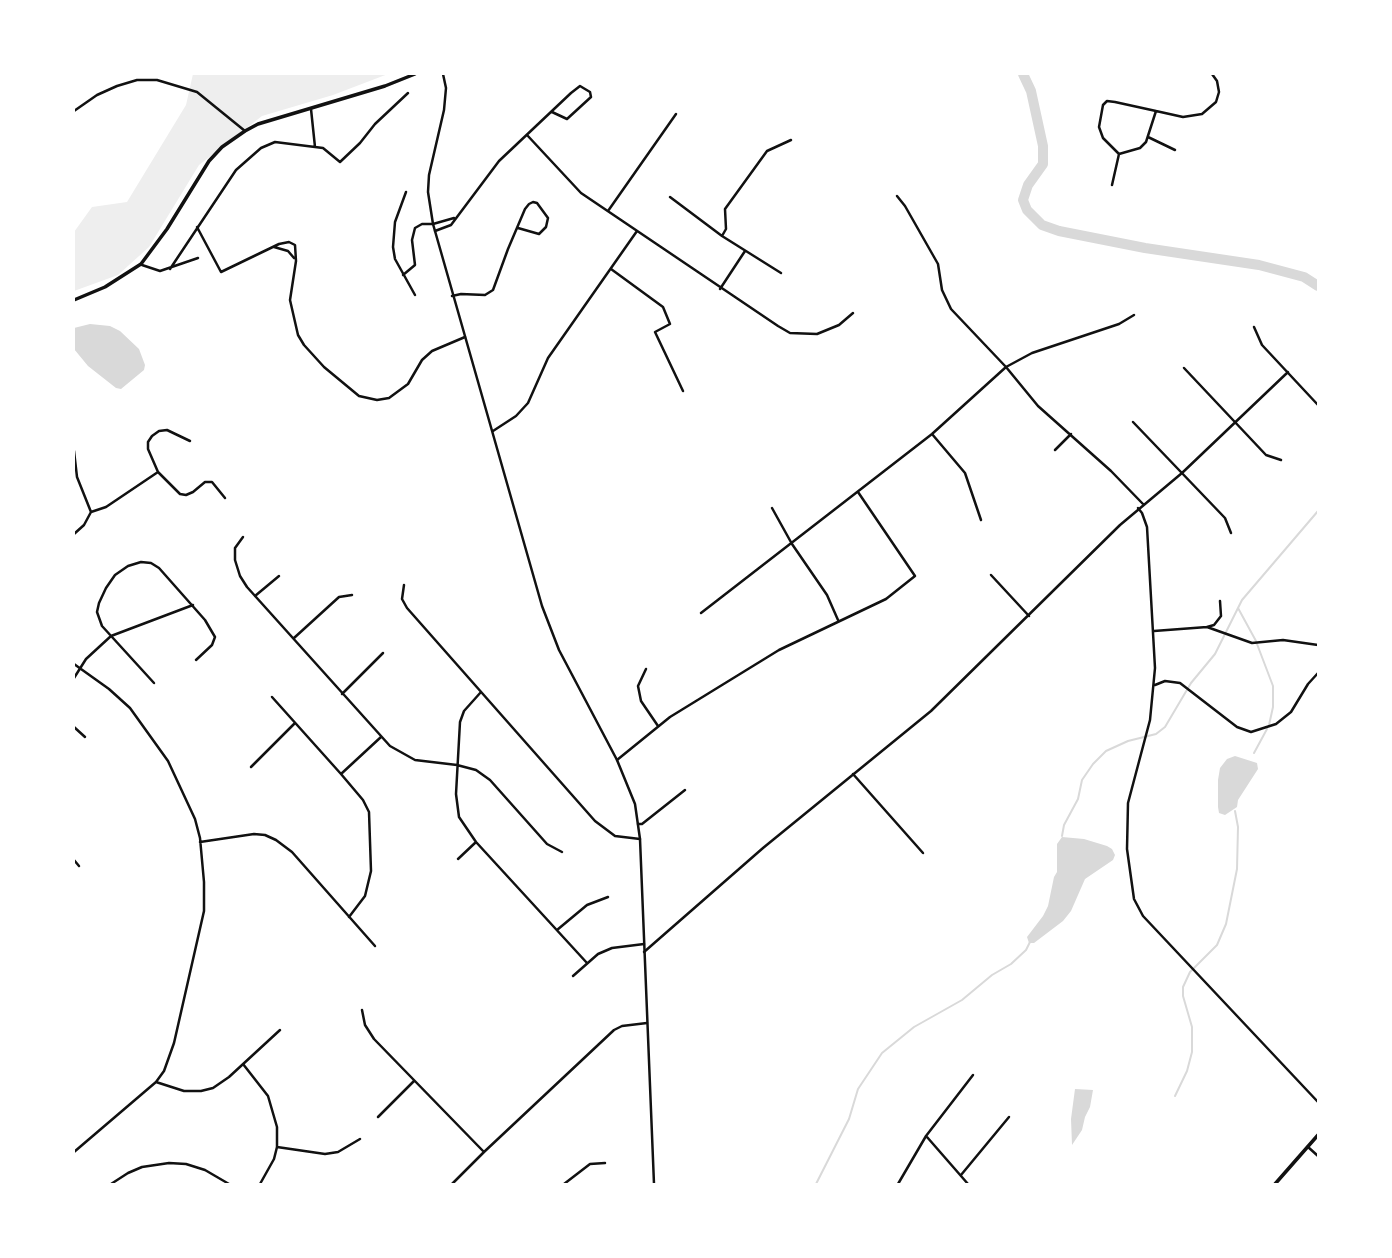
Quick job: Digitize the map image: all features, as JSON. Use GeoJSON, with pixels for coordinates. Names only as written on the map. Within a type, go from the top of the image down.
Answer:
{"type":"FeatureCollection","features":[{"type":"Feature","properties":{"kind":"main road"},"geometry":{"type":"LineString","coordinates":[[74,300],[105,287],[141,264],[167,229],[209,161],[222,147],[245,131],[415,74]]}},
{"type":"Feature","properties":{"kind":"main road"},"geometry":{"type":"LineString","coordinates":[[1275,1185],[1318,1135]]}},
{"type":"Feature","properties":{"kind":"street"},"geometry":{"type":"LineString","coordinates":[[443,74],[446,88],[444,110],[429,175],[428,192],[433,225],[546,616],[559,650],[629,784],[635,804],[640,839],[654,1185]]}},
{"type":"Feature","properties":{"kind":"street"},"geometry":{"type":"LineString","coordinates":[[1119,154],[1103,138],[1099,127],[1103,105],[1115,102],[1193,117],[1210,109],[1216,102],[1219,92],[1217,81],[1212,74]]}},
{"type":"Feature","properties":{"kind":"street"},"geometry":{"type":"LineString","coordinates":[[74,111],[97,95],[117,86],[137,80],[157,80],[197,92],[245,131]]}},
{"type":"Feature","properties":{"kind":"street"},"geometry":{"type":"LineString","coordinates":[[435,231],[451,225],[499,162],[527,135],[580,86],[590,92],[590,97],[568,119],[552,112]]}},
{"type":"Feature","properties":{"kind":"street"},"geometry":{"type":"LineString","coordinates":[[170,268],[236,170],[261,148],[275,142],[323,148],[340,162],[408,93]]}},
{"type":"Feature","properties":{"kind":"street"},"geometry":{"type":"LineString","coordinates":[[311,109],[315,147]]}},
{"type":"Feature","properties":{"kind":"street"},"geometry":{"type":"LineString","coordinates":[[1119,154],[1140,148],[1146,142],[1156,111]]}},
{"type":"Feature","properties":{"kind":"street"},"geometry":{"type":"LineString","coordinates":[[608,211],[676,114]]}},
{"type":"Feature","properties":{"kind":"street"},"geometry":{"type":"LineString","coordinates":[[527,135],[569,182],[720,289],[790,333],[817,334],[829,331],[853,313]]}},
{"type":"Feature","properties":{"kind":"street"},"geometry":{"type":"LineString","coordinates":[[1148,137],[1175,150]]}},
{"type":"Feature","properties":{"kind":"street"},"geometry":{"type":"LineString","coordinates":[[722,236],[726,229],[725,209],[767,151],[791,140]]}},
{"type":"Feature","properties":{"kind":"street"},"geometry":{"type":"LineString","coordinates":[[1112,185],[1119,154]]}},
{"type":"Feature","properties":{"kind":"street"},"geometry":{"type":"LineString","coordinates":[[406,192],[395,222],[393,247],[403,275],[415,295]]}},
{"type":"Feature","properties":{"kind":"street"},"geometry":{"type":"LineString","coordinates":[[897,196],[937,264],[942,290],[951,309],[1006,367],[1038,406],[1143,504]]}},
{"type":"Feature","properties":{"kind":"street"},"geometry":{"type":"LineString","coordinates":[[670,197],[722,236],[781,273]]}},
{"type":"Feature","properties":{"kind":"street"},"geometry":{"type":"LineString","coordinates":[[452,296],[485,295],[493,290],[517,228],[525,209],[533,202],[541,207],[548,218],[546,227],[540,234],[517,228]]}},
{"type":"Feature","properties":{"kind":"street"},"geometry":{"type":"LineString","coordinates":[[403,275],[415,265],[412,240],[415,228],[456,217]]}},
{"type":"Feature","properties":{"kind":"street"},"geometry":{"type":"LineString","coordinates":[[197,227],[221,272],[263,250],[292,243],[296,248],[296,261],[290,300],[298,335],[324,366],[359,396],[377,401],[389,398],[408,384],[422,360],[432,351],[465,337]]}},
{"type":"Feature","properties":{"kind":"street"},"geometry":{"type":"LineString","coordinates":[[492,431],[516,416],[528,402],[548,358],[636,231]]}},
{"type":"Feature","properties":{"kind":"street"},"geometry":{"type":"LineString","coordinates":[[274,247],[288,251],[296,261]]}},
{"type":"Feature","properties":{"kind":"street"},"geometry":{"type":"LineString","coordinates":[[720,289],[745,251]]}},
{"type":"Feature","properties":{"kind":"street"},"geometry":{"type":"LineString","coordinates":[[141,264],[155,271],[198,258]]}},
{"type":"Feature","properties":{"kind":"street"},"geometry":{"type":"LineString","coordinates":[[611,269],[663,307],[670,324],[656,332],[683,391]]}},
{"type":"Feature","properties":{"kind":"street"},"geometry":{"type":"LineString","coordinates":[[701,613],[932,434],[1006,367],[1032,353],[1134,316]]}},
{"type":"Feature","properties":{"kind":"street"},"geometry":{"type":"LineString","coordinates":[[1254,327],[1262,345],[1318,405]]}},
{"type":"Feature","properties":{"kind":"street"},"geometry":{"type":"LineString","coordinates":[[1184,368],[1266,455],[1281,460]]}},
{"type":"Feature","properties":{"kind":"street"},"geometry":{"type":"LineString","coordinates":[[644,952],[762,848],[931,711],[1138,508],[1182,473],[1288,372]]}},
{"type":"Feature","properties":{"kind":"street"},"geometry":{"type":"LineString","coordinates":[[1133,422],[1225,518],[1231,533]]}},
{"type":"Feature","properties":{"kind":"street"},"geometry":{"type":"LineString","coordinates":[[190,441],[167,430],[152,436],[148,449],[158,472],[180,494],[186,495],[205,482],[212,482],[225,498]]}},
{"type":"Feature","properties":{"kind":"street"},"geometry":{"type":"LineString","coordinates":[[932,434],[965,473],[981,520]]}},
{"type":"Feature","properties":{"kind":"street"},"geometry":{"type":"LineString","coordinates":[[1055,450],[1071,434]]}},
{"type":"Feature","properties":{"kind":"street"},"geometry":{"type":"LineString","coordinates":[[74,451],[77,477],[91,512]]}},
{"type":"Feature","properties":{"kind":"street"},"geometry":{"type":"LineString","coordinates":[[74,534],[84,525],[91,512],[106,507],[158,472]]}},
{"type":"Feature","properties":{"kind":"street"},"geometry":{"type":"LineString","coordinates":[[617,760],[658,726],[779,650],[886,599],[915,576],[858,492]]}},
{"type":"Feature","properties":{"kind":"street"},"geometry":{"type":"LineString","coordinates":[[1138,508],[1147,527],[1154,631],[1154,685],[1150,720],[1128,803],[1127,849],[1134,899],[1143,916],[1318,1102]]}},
{"type":"Feature","properties":{"kind":"street"},"geometry":{"type":"LineString","coordinates":[[772,509],[827,595],[838,620]]}},
{"type":"Feature","properties":{"kind":"street"},"geometry":{"type":"LineString","coordinates":[[243,537],[235,548],[235,560],[240,576],[381,737],[399,752],[415,760],[457,765],[476,771],[490,780],[547,844],[562,852]]}},
{"type":"Feature","properties":{"kind":"street"},"geometry":{"type":"LineString","coordinates":[[154,683],[102,626],[97,612],[99,603],[115,575],[128,566],[141,562],[151,563],[166,575],[213,631],[215,637],[212,645],[196,660]]}},
{"type":"Feature","properties":{"kind":"street"},"geometry":{"type":"LineString","coordinates":[[991,575],[1029,616]]}},
{"type":"Feature","properties":{"kind":"street"},"geometry":{"type":"LineString","coordinates":[[255,596],[279,576]]}},
{"type":"Feature","properties":{"kind":"street"},"geometry":{"type":"LineString","coordinates":[[404,585],[404,604],[601,827],[623,839],[640,839]]}},
{"type":"Feature","properties":{"kind":"street"},"geometry":{"type":"LineString","coordinates":[[294,638],[339,597],[352,595]]}},
{"type":"Feature","properties":{"kind":"street"},"geometry":{"type":"LineString","coordinates":[[1154,631],[1214,625],[1221,616],[1220,601]]}},
{"type":"Feature","properties":{"kind":"street"},"geometry":{"type":"LineString","coordinates":[[74,678],[86,659],[111,636],[193,605]]}},
{"type":"Feature","properties":{"kind":"street"},"geometry":{"type":"LineString","coordinates":[[1208,627],[1252,643],[1283,640],[1318,645]]}},
{"type":"Feature","properties":{"kind":"street"},"geometry":{"type":"LineString","coordinates":[[342,694],[383,653]]}},
{"type":"Feature","properties":{"kind":"street"},"geometry":{"type":"LineString","coordinates":[[74,664],[130,708],[168,761],[195,820],[200,842],[204,911],[174,1043],[164,1072],[156,1082],[74,1152]]}},
{"type":"Feature","properties":{"kind":"street"},"geometry":{"type":"LineString","coordinates":[[646,669],[638,686],[641,701],[658,726]]}},
{"type":"Feature","properties":{"kind":"street"},"geometry":{"type":"LineString","coordinates":[[1154,685],[1165,681],[1180,683],[1237,727],[1251,732],[1276,724],[1292,712],[1308,684],[1318,673]]}},
{"type":"Feature","properties":{"kind":"street"},"geometry":{"type":"LineString","coordinates":[[481,692],[464,711],[460,722],[456,794],[459,817],[476,842],[587,963]]}},
{"type":"Feature","properties":{"kind":"street"},"geometry":{"type":"LineString","coordinates":[[272,697],[363,800],[369,812],[371,872],[365,896],[349,917]]}},
{"type":"Feature","properties":{"kind":"street"},"geometry":{"type":"LineString","coordinates":[[251,766],[295,723]]}},
{"type":"Feature","properties":{"kind":"street"},"geometry":{"type":"LineString","coordinates":[[74,727],[86,737]]}},
{"type":"Feature","properties":{"kind":"street"},"geometry":{"type":"LineString","coordinates":[[341,775],[381,737]]}},
{"type":"Feature","properties":{"kind":"street"},"geometry":{"type":"LineString","coordinates":[[852,774],[923,853]]}},
{"type":"Feature","properties":{"kind":"street"},"geometry":{"type":"LineString","coordinates":[[638,824],[642,824],[685,790]]}},
{"type":"Feature","properties":{"kind":"street"},"geometry":{"type":"LineString","coordinates":[[200,842],[254,834],[276,840],[292,852],[376,946]]}},
{"type":"Feature","properties":{"kind":"street"},"geometry":{"type":"LineString","coordinates":[[458,859],[476,842]]}},
{"type":"Feature","properties":{"kind":"street"},"geometry":{"type":"LineString","coordinates":[[74,860],[79,866]]}},
{"type":"Feature","properties":{"kind":"street"},"geometry":{"type":"LineString","coordinates":[[557,930],[587,905],[608,897]]}},
{"type":"Feature","properties":{"kind":"street"},"geometry":{"type":"LineString","coordinates":[[573,976],[598,954],[612,948],[644,944]]}},
{"type":"Feature","properties":{"kind":"street"},"geometry":{"type":"LineString","coordinates":[[362,1010],[365,1025],[374,1039],[484,1152]]}},
{"type":"Feature","properties":{"kind":"street"},"geometry":{"type":"LineString","coordinates":[[452,1185],[614,1030],[622,1026],[647,1023]]}},
{"type":"Feature","properties":{"kind":"street"},"geometry":{"type":"LineString","coordinates":[[156,1082],[184,1091],[209,1090],[229,1077],[280,1030]]}},
{"type":"Feature","properties":{"kind":"street"},"geometry":{"type":"LineString","coordinates":[[243,1064],[264,1088],[272,1105],[277,1127],[277,1147],[270,1168],[260,1185]]}},
{"type":"Feature","properties":{"kind":"street"},"geometry":{"type":"LineString","coordinates":[[898,1185],[926,1136],[972,1075]]}},
{"type":"Feature","properties":{"kind":"street"},"geometry":{"type":"LineString","coordinates":[[379,1117],[414,1081]]}},
{"type":"Feature","properties":{"kind":"street"},"geometry":{"type":"LineString","coordinates":[[961,1175],[1009,1117]]}},
{"type":"Feature","properties":{"kind":"street"},"geometry":{"type":"LineString","coordinates":[[926,1136],[968,1185]]}},
{"type":"Feature","properties":{"kind":"street"},"geometry":{"type":"LineString","coordinates":[[277,1147],[325,1154],[349,1147],[360,1139]]}},
{"type":"Feature","properties":{"kind":"street"},"geometry":{"type":"LineString","coordinates":[[1308,1147],[1318,1156]]}},
{"type":"Feature","properties":{"kind":"street"},"geometry":{"type":"LineString","coordinates":[[111,1185],[142,1167],[169,1163],[186,1164],[205,1170],[229,1185]]}},
{"type":"Feature","properties":{"kind":"street"},"geometry":{"type":"LineString","coordinates":[[564,1185],[590,1164],[605,1163]]}},
{"type":"Feature","properties":{"kind":"street"},"geometry":{"type":"LineString","coordinates":[[456,1180],[460,1185]]}},
{"type":"Feature","properties":{"kind":"shaded area"},"geometry":{"type":"Polygon","coordinates":[[[193,74],[388,74],[333,95],[262,116],[199,165],[149,247],[118,275],[74,291],[74,232],[92,207],[127,202],[186,105],[193,74]]]}},
{"type":"Feature","properties":{"kind":"shaded area"},"geometry":{"type":"Polygon","coordinates":[[[90,324],[110,326],[120,331],[139,349],[145,365],[144,370],[121,389],[88,366],[74,349],[74,328],[90,324]]]}},
{"type":"Feature","properties":{"kind":"shaded area"},"geometry":{"type":"Polygon","coordinates":[[[1235,756],[1257,763],[1258,769],[1238,800],[1237,807],[1225,815],[1219,813],[1218,807],[1220,768],[1227,759],[1235,756]]]}},
{"type":"Feature","properties":{"kind":"shaded area"},"geometry":{"type":"Polygon","coordinates":[[[1062,837],[1084,839],[1107,846],[1115,855],[1113,860],[1085,879],[1071,911],[1063,921],[1034,943],[1029,943],[1027,937],[1048,906],[1057,872],[1057,844],[1062,837]]]}},
{"type":"Feature","properties":{"kind":"shaded area"},"geometry":{"type":"Polygon","coordinates":[[[1075,1089],[1093,1090],[1082,1130],[1072,1145],[1071,1119],[1075,1089]]]}},
{"type":"Feature","properties":{"kind":"waterway"},"geometry":{"type":"LineString","coordinates":[[1023,74],[1031,91],[1043,146],[1043,164],[1028,185],[1023,200],[1027,210],[1042,225],[1059,231],[1145,248],[1259,265],[1304,277],[1318,286]]}},
{"type":"Feature","properties":{"kind":"waterway"},"geometry":{"type":"LineString","coordinates":[[1062,836],[1064,825],[1078,799],[1082,780],[1093,764],[1106,751],[1128,741],[1156,734],[1165,727],[1191,683],[1215,654],[1242,600],[1318,511]]}},
{"type":"Feature","properties":{"kind":"waterway"},"geometry":{"type":"LineString","coordinates":[[1238,608],[1256,641]]}},
{"type":"Feature","properties":{"kind":"waterway"},"geometry":{"type":"LineString","coordinates":[[1257,644],[1273,686],[1273,707],[1269,725]]}},
{"type":"Feature","properties":{"kind":"waterway"},"geometry":{"type":"LineString","coordinates":[[1254,753],[1267,729]]}},
{"type":"Feature","properties":{"kind":"waterway"},"geometry":{"type":"LineString","coordinates":[[1175,1096],[1187,1071],[1192,1052],[1192,1027],[1183,987],[1190,972],[1217,945],[1226,924],[1237,869],[1238,827],[1235,811]]}},
{"type":"Feature","properties":{"kind":"waterway"},"geometry":{"type":"LineString","coordinates":[[816,1184],[849,1119],[858,1089],[882,1053],[914,1027],[962,1000],[992,975],[1011,964],[1026,950],[1030,942]]}}]}
